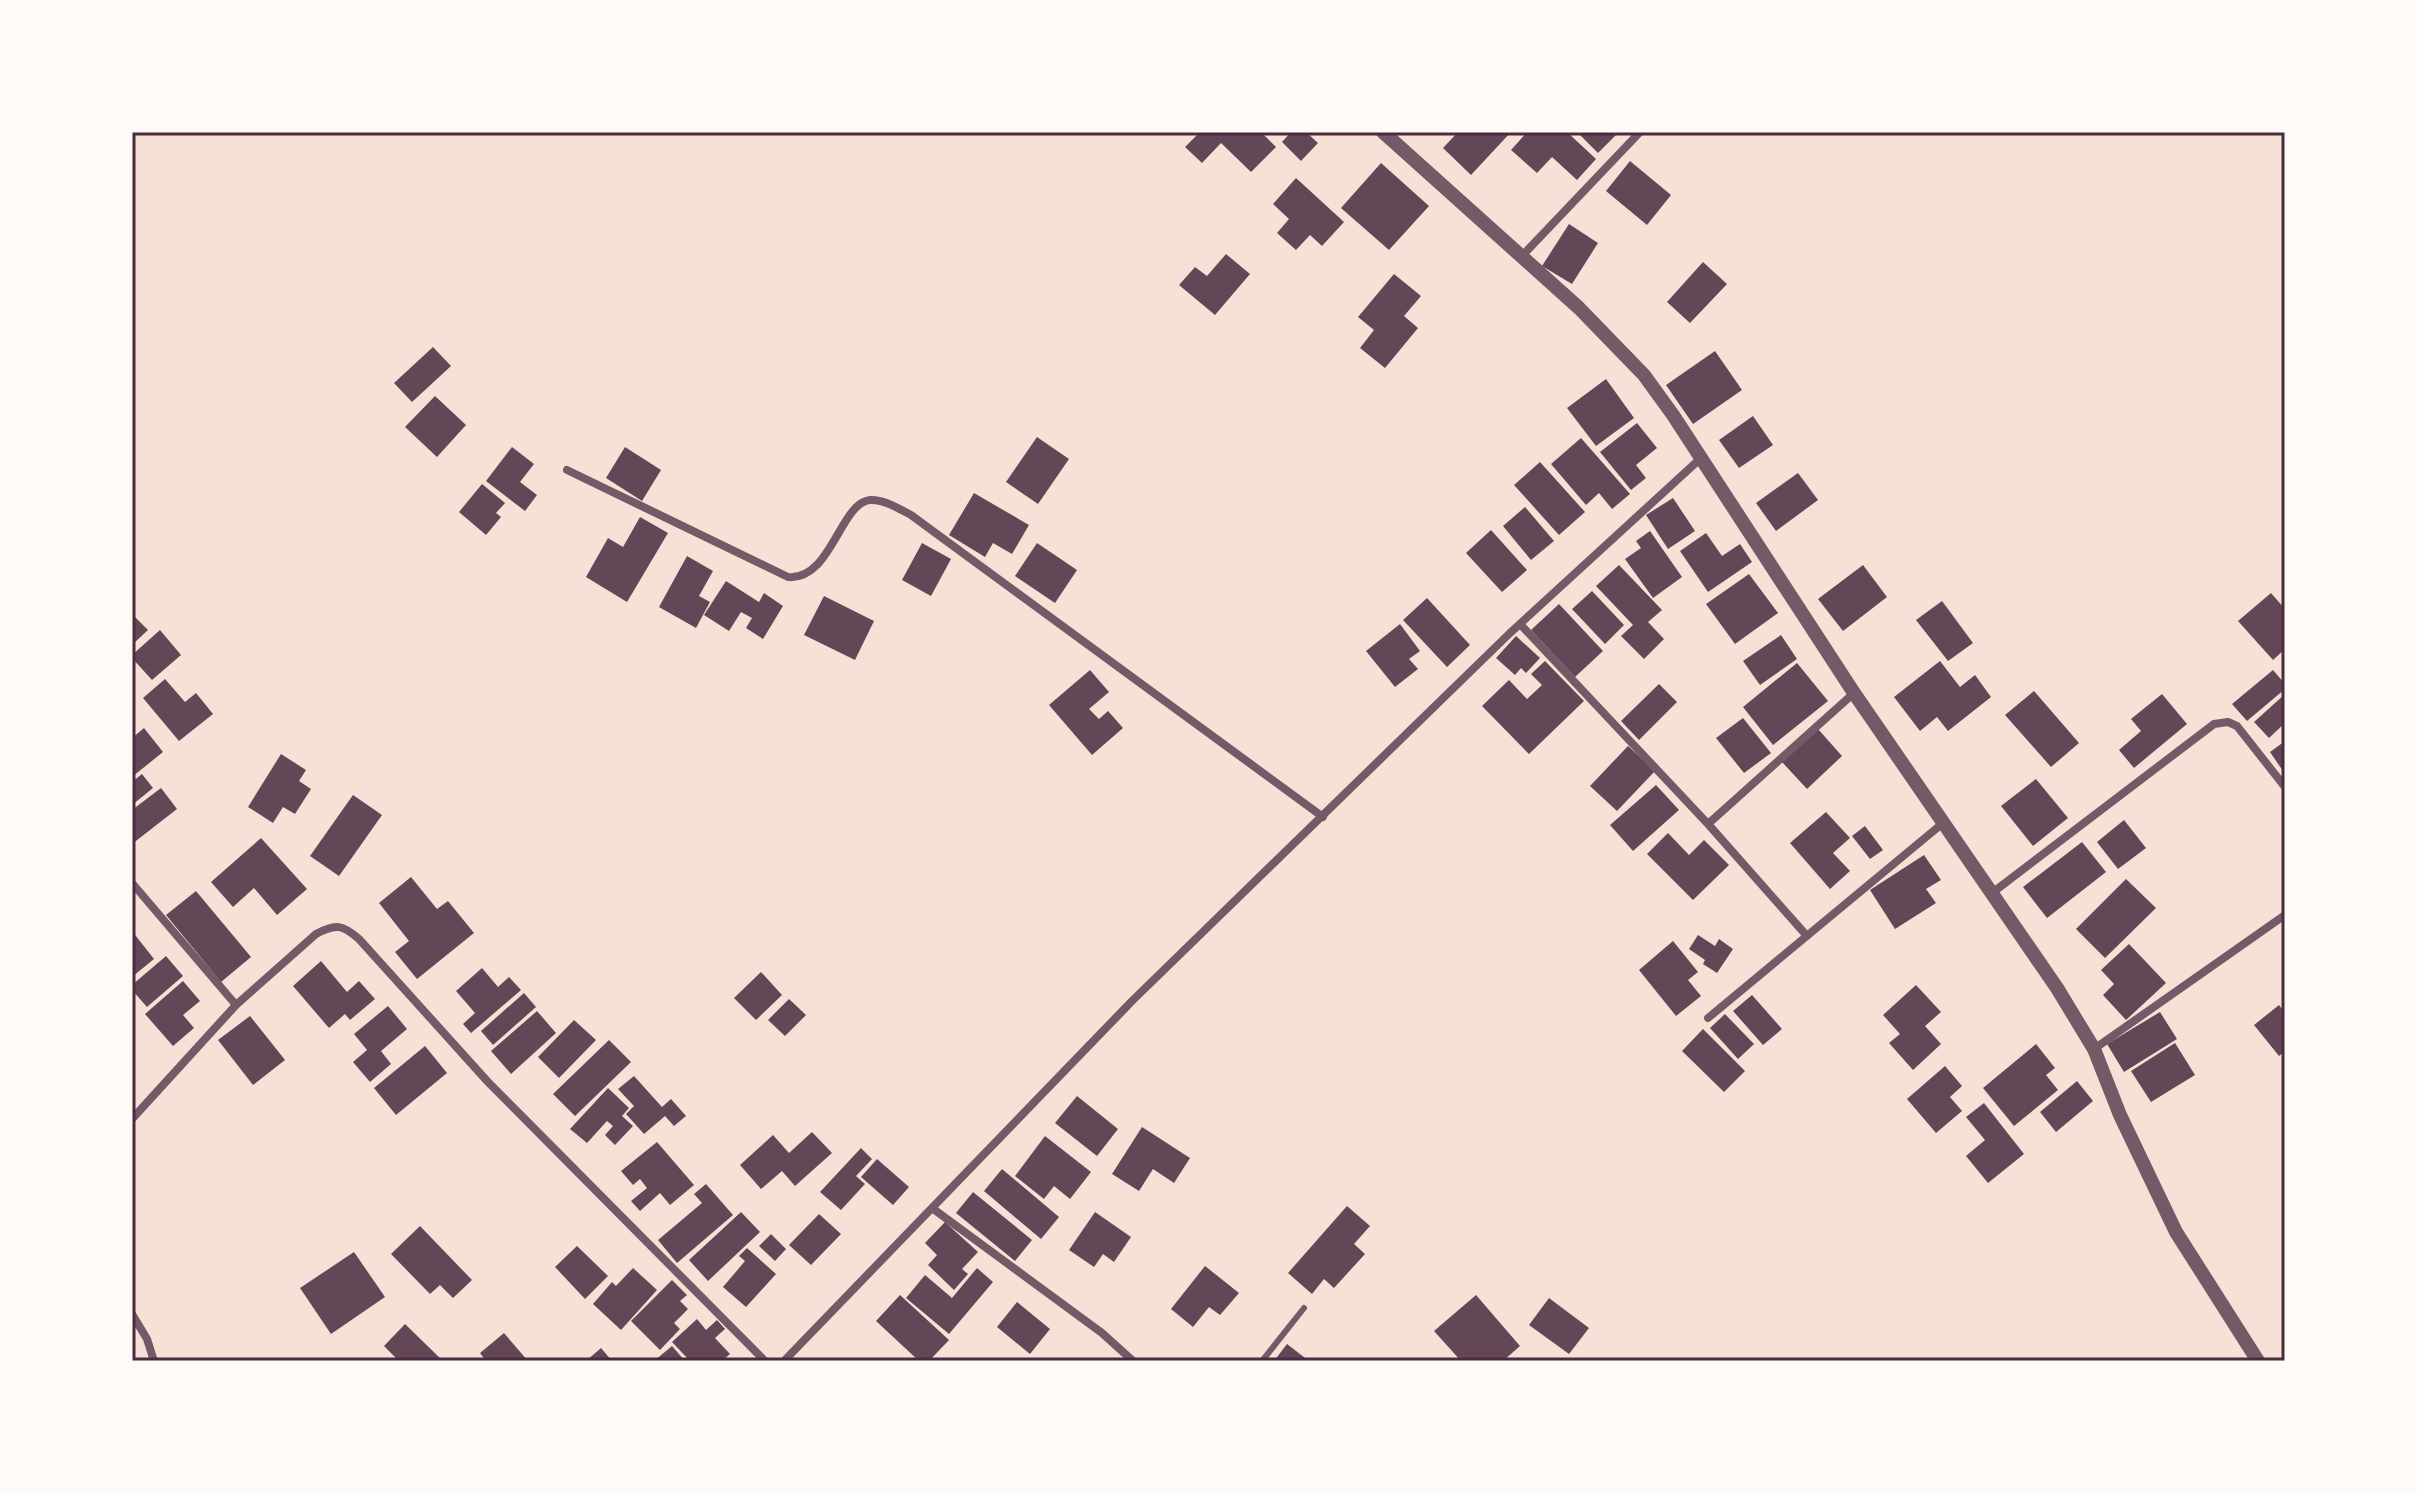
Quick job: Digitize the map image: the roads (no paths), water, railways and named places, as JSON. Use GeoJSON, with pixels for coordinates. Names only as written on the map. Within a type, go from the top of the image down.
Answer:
{"type":"FeatureCollection","features":[{"type":"Feature","properties":{"kind":"street"},"geometry":{"type":"LineString","coordinates":[[1383,132],[1579,308],[1644,375],[1854,693],[2057,988],[2094,1049],[2120,1115],[2176,1232],[2258,1361]]}},
{"type":"Feature","properties":{"kind":"street"},"geometry":{"type":"LineString","coordinates":[[1521,257],[1640,132]]}},
{"type":"Feature","properties":{"kind":"street"},"geometry":{"type":"LineString","coordinates":[[784,1361],[1133,1000],[1520,624],[1701,458]]}},
{"type":"Feature","properties":{"kind":"street"},"geometry":{"type":"LineString","coordinates":[[567,470],[788,577],[799,578],[818,564],[864,501],[883,502],[911,515],[1323,817]]}},
{"type":"Feature","properties":{"kind":"street"},"geometry":{"type":"LineString","coordinates":[[1520,624],[1708,824],[1807,936]]}},
{"type":"Feature","properties":{"kind":"street"},"geometry":{"type":"LineString","coordinates":[[1708,824],[1854,693]]}},
{"type":"Feature","properties":{"kind":"street"},"geometry":{"type":"LineString","coordinates":[[1992,893],[2202,733],[2221,722],[2237,726],[2285,787]]}},
{"type":"Feature","properties":{"kind":"street"},"geometry":{"type":"LineString","coordinates":[[1708,1018],[1943,823]]}},
{"type":"Feature","properties":{"kind":"street"},"geometry":{"type":"LineString","coordinates":[[132,883],[236,1005]]}},
{"type":"Feature","properties":{"kind":"street"},"geometry":{"type":"LineString","coordinates":[[2094,1049],[2285,915]]}},
{"type":"Feature","properties":{"kind":"street"},"geometry":{"type":"LineString","coordinates":[[132,1119],[236,1005],[316,934],[329,927],[341,927],[351,932],[488,1082],[765,1361]]}},
{"type":"Feature","properties":{"kind":"street"},"geometry":{"type":"LineString","coordinates":[[932,1208],[1102,1333],[1133,1361]]}},
{"type":"Feature","properties":{"kind":"street"},"geometry":{"type":"LineString","coordinates":[[132,1314],[147,1339],[154,1361]]}},
{"type":"Feature","properties":{"kind":"lane"},"geometry":{"type":"LineString","coordinates":[[1262,1361],[1304,1308]]}}]}
